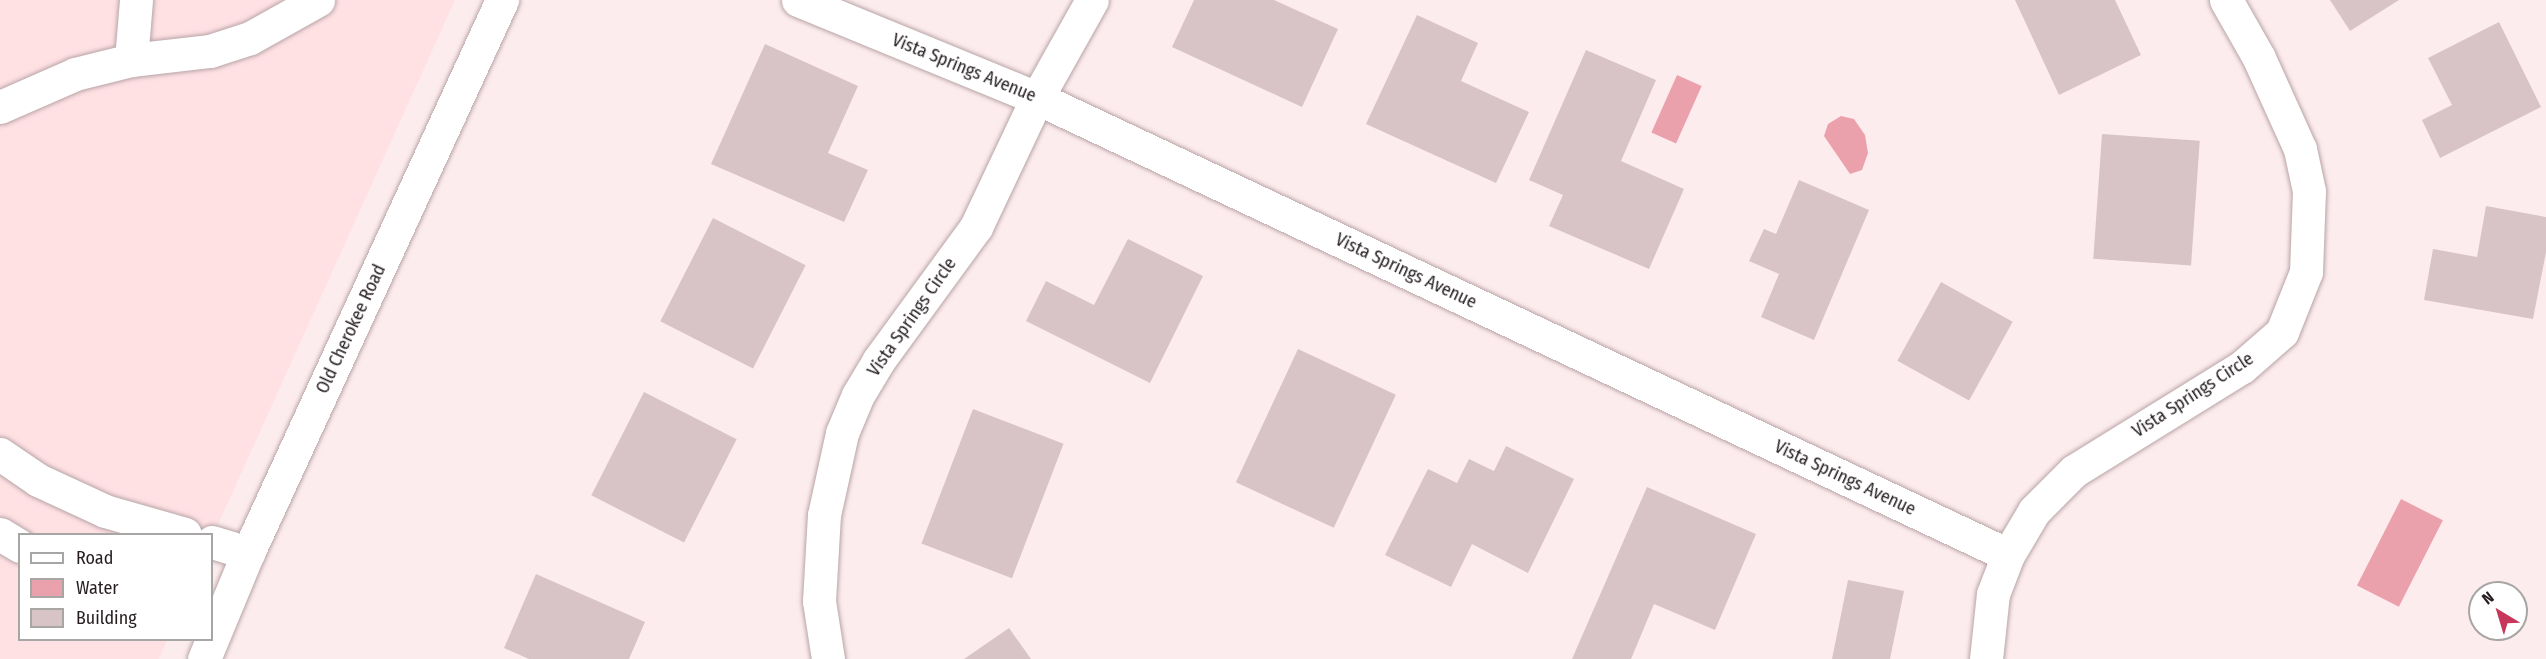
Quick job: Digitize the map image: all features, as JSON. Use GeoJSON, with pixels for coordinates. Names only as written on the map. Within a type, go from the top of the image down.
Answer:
{"type":"FeatureCollection","features":[{"type":"Feature","properties":{"kind":"street"},"geometry":{"type":"LineString","coordinates":[[131,60],[136,0]]}},
{"type":"Feature","properties":{"kind":"street"},"geometry":{"type":"LineString","coordinates":[[0,107],[75,74],[131,60],[210,51],[250,38],[318,0]]}},
{"type":"Feature","properties":{"kind":"street","name":"Old Cherokee Road"},"geometry":{"type":"LineString","coordinates":[[213,636],[248,553],[502,0]]}},
{"type":"Feature","properties":{"kind":"street","name":"Vista Springs Avenue"},"geometry":{"type":"LineString","coordinates":[[798,0],[1037,98],[2008,555]]}},
{"type":"Feature","properties":{"kind":"street","name":"Vista Springs Circle"},"geometry":{"type":"LineString","coordinates":[[828,659],[819,601],[824,515],[842,434],[858,395],[879,360],[976,227],[1037,98],[1092,0]]}},
{"type":"Feature","properties":{"kind":"street","name":"Vista Springs Circle"},"geometry":{"type":"LineString","coordinates":[[1986,659],[1993,594],[2008,555],[2034,511],[2074,471],[2242,367],[2282,332],[2306,272],[2309,191],[2300,149],[2259,58],[2226,0]]}},
{"type":"Feature","properties":{"kind":"street"},"geometry":{"type":"LineString","coordinates":[[0,454],[38,480],[105,511],[182,533]]}},
{"type":"Feature","properties":{"kind":"street"},"geometry":{"type":"LineString","coordinates":[[0,534],[18,545]]}},
{"type":"Feature","properties":{"kind":"street"},"geometry":{"type":"LineString","coordinates":[[213,542],[248,553]]}},
{"type":"Feature","properties":{"kind":"shaded area"},"geometry":{"type":"Polygon","coordinates":[[[0,0],[455,0],[213,536],[213,533],[18,533],[18,641],[167,641],[159,659],[0,659],[0,0]]]}},
{"type":"Feature","properties":{"kind":"water"},"geometry":{"type":"Polygon","coordinates":[[[1677,75],[1702,86],[1676,144],[1651,133],[1677,75]]]}},
{"type":"Feature","properties":{"kind":"water"},"geometry":{"type":"Polygon","coordinates":[[[1841,116],[1854,119],[1865,135],[1868,153],[1862,170],[1850,174],[1824,136],[1828,124],[1841,116]]]}},
{"type":"Feature","properties":{"kind":"water"},"geometry":{"type":"Polygon","coordinates":[[[2401,499],[2443,520],[2399,607],[2357,585],[2401,499]]]}},
{"type":"Feature","properties":{"kind":"building"},"geometry":{"type":"Polygon","coordinates":[[[1194,0],[1274,0],[1338,29],[1302,107],[1172,47],[1194,0]]]}},
{"type":"Feature","properties":{"kind":"building"},"geometry":{"type":"Polygon","coordinates":[[[2015,0],[2115,0],[2141,55],[2059,95],[2015,0]]]}},
{"type":"Feature","properties":{"kind":"building"},"geometry":{"type":"Polygon","coordinates":[[[2330,0],[2399,0],[2350,31],[2330,0]]]}},
{"type":"Feature","properties":{"kind":"building"},"geometry":{"type":"Polygon","coordinates":[[[1417,15],[1478,43],[1461,81],[1529,112],[1496,183],[1366,124],[1417,15]]]}},
{"type":"Feature","properties":{"kind":"building"},"geometry":{"type":"Polygon","coordinates":[[[2499,22],[2541,107],[2440,158],[2422,120],[2452,105],[2428,58],[2499,22]]]}},
{"type":"Feature","properties":{"kind":"building"},"geometry":{"type":"Polygon","coordinates":[[[765,44],[858,86],[828,153],[868,170],[844,222],[711,164],[765,44]]]}},
{"type":"Feature","properties":{"kind":"building"},"geometry":{"type":"Polygon","coordinates":[[[1586,50],[1656,80],[1621,161],[1684,189],[1649,269],[1549,226],[1563,195],[1529,180],[1586,50]]]}},
{"type":"Feature","properties":{"kind":"building"},"geometry":{"type":"Polygon","coordinates":[[[2102,134],[2200,141],[2191,266],[2093,259],[2102,134]]]}},
{"type":"Feature","properties":{"kind":"building"},"geometry":{"type":"Polygon","coordinates":[[[1799,180],[1869,210],[1814,340],[1761,317],[1779,274],[1749,261],[1764,229],[1776,234],[1799,180]]]}},
{"type":"Feature","properties":{"kind":"building"},"geometry":{"type":"Polygon","coordinates":[[[2486,206],[2546,217],[2546,252],[2533,319],[2424,300],[2433,249],[2477,257],[2486,206]]]}},
{"type":"Feature","properties":{"kind":"building"},"geometry":{"type":"Polygon","coordinates":[[[713,218],[806,265],[753,369],[660,321],[713,218]]]}},
{"type":"Feature","properties":{"kind":"building"},"geometry":{"type":"Polygon","coordinates":[[[1128,239],[1203,276],[1150,383],[1026,321],[1046,281],[1094,305],[1128,239]]]}},
{"type":"Feature","properties":{"kind":"building"},"geometry":{"type":"Polygon","coordinates":[[[1941,282],[2013,322],[1969,400],[1897,361],[1941,282]]]}},
{"type":"Feature","properties":{"kind":"building"},"geometry":{"type":"Polygon","coordinates":[[[1298,349],[1396,395],[1334,528],[1236,482],[1298,349]]]}},
{"type":"Feature","properties":{"kind":"building"},"geometry":{"type":"Polygon","coordinates":[[[644,392],[737,439],[684,543],[591,495],[644,392]]]}},
{"type":"Feature","properties":{"kind":"building"},"geometry":{"type":"Polygon","coordinates":[[[973,409],[1064,444],[1012,578],[921,543],[973,409]]]}},
{"type":"Feature","properties":{"kind":"building"},"geometry":{"type":"Polygon","coordinates":[[[1506,446],[1574,479],[1528,573],[1472,544],[1451,587],[1385,555],[1428,469],[1457,483],[1469,459],[1494,471],[1506,446]]]}},
{"type":"Feature","properties":{"kind":"building"},"geometry":{"type":"Polygon","coordinates":[[[1647,487],[1756,534],[1715,630],[1654,604],[1631,659],[1572,659],[1647,487]]]}},
{"type":"Feature","properties":{"kind":"building"},"geometry":{"type":"Polygon","coordinates":[[[536,574],[645,622],[629,659],[529,659],[504,648],[536,574]]]}},
{"type":"Feature","properties":{"kind":"building"},"geometry":{"type":"Polygon","coordinates":[[[1848,580],[1904,591],[1890,659],[1832,659],[1848,580]]]}},
{"type":"Feature","properties":{"kind":"building"},"geometry":{"type":"Polygon","coordinates":[[[1009,628],[1031,659],[964,659],[1009,628]]]}}]}
